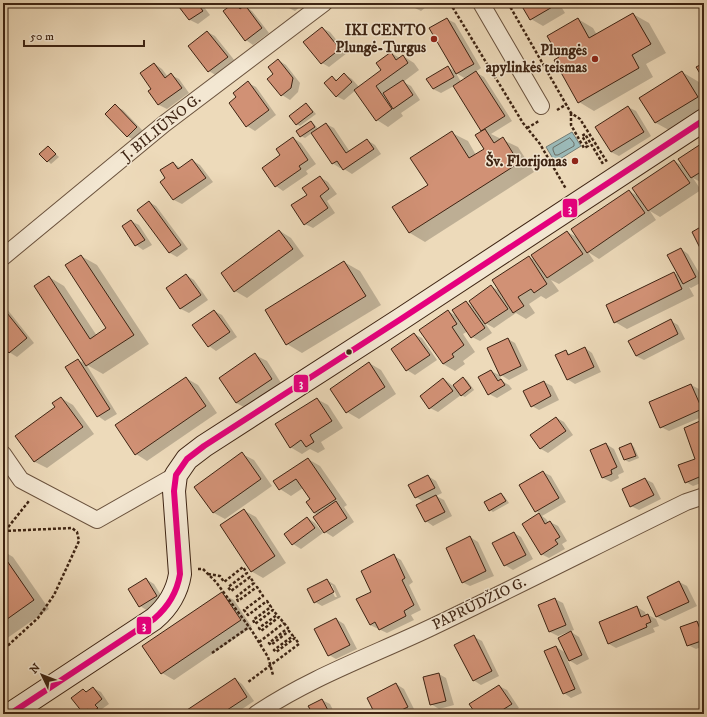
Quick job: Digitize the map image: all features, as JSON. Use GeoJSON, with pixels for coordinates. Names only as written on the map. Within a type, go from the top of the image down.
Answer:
{"type":"FeatureCollection","features":[{"type":"Feature","properties":{"kind":"main road"},"geometry":{"type":"LineString","coordinates":[[10,714],[154,619],[164,610],[172,599],[178,585],[180,574],[174,490],[176,475],[187,459],[204,446],[704,120]]}},
{"type":"Feature","properties":{"kind":"street","name":"J. BILIŪNO G."},"geometry":{"type":"LineString","coordinates":[[3,257],[164,124],[324,3]]}},
{"type":"Feature","properties":{"kind":"street"},"geometry":{"type":"LineString","coordinates":[[481,3],[541,106]]}},
{"type":"Feature","properties":{"kind":"street"},"geometry":{"type":"LineString","coordinates":[[3,454],[21,480],[97,520],[176,475]]}},
{"type":"Feature","properties":{"kind":"street","name":"PAPRŪDŽIO G."},"geometry":{"type":"LineString","coordinates":[[256,714],[294,692],[344,667],[429,628],[686,502],[704,496]]}},
{"type":"Feature","properties":{"kind":"path"},"geometry":{"type":"LineString","coordinates":[[450,3],[523,124],[540,144],[567,190]]}},
{"type":"Feature","properties":{"kind":"path"},"geometry":{"type":"LineString","coordinates":[[508,3],[571,113],[580,119],[608,164]]}},
{"type":"Feature","properties":{"kind":"path"},"geometry":{"type":"LineString","coordinates":[[571,113],[571,125],[584,148],[588,146],[582,136],[585,134],[604,166]]}},
{"type":"Feature","properties":{"kind":"path"},"geometry":{"type":"LineString","coordinates":[[4,531],[38,489]]}},
{"type":"Feature","properties":{"kind":"path"},"geometry":{"type":"LineString","coordinates":[[3,650],[38,618],[54,595],[79,541],[76,532],[72,528],[4,531]]}},
{"type":"Feature","properties":{"kind":"path"},"geometry":{"type":"LineString","coordinates":[[208,574],[220,576],[224,582],[243,567],[247,573],[228,587],[231,591],[250,577],[254,583],[236,597],[238,601],[257,587],[263,596],[240,613]]}},
{"type":"Feature","properties":{"kind":"path"},"geometry":{"type":"LineString","coordinates":[[216,582],[240,613],[259,642],[268,657],[273,675]]}},
{"type":"Feature","properties":{"kind":"path"},"geometry":{"type":"LineString","coordinates":[[244,610],[248,615],[267,601],[271,607],[253,620],[255,624],[273,610],[277,615],[259,628],[261,631],[279,617],[288,628],[269,643],[271,645],[289,631],[293,636],[274,650],[276,652],[295,638],[299,644],[248,682]]}},
{"type":"Feature","properties":{"kind":"path"},"geometry":{"type":"LineString","coordinates":[[259,642],[284,623]]}},
{"type":"Feature","properties":{"kind":"path"},"geometry":{"type":"LineString","coordinates":[[212,653],[249,627]]}},
{"type":"Feature","properties":{"kind":"water"},"geometry":{"type":"Polygon","coordinates":[[[572,132],[581,146],[555,162],[546,147],[572,132]]]}},
{"type":"Feature","properties":{"kind":"building"},"geometry":{"type":"Polygon","coordinates":[[[176,3],[197,3],[203,11],[189,20],[176,3]]]}},
{"type":"Feature","properties":{"kind":"building"},"geometry":{"type":"Polygon","coordinates":[[[236,3],[240,9],[245,5],[262,28],[245,41],[223,11],[236,3]]]}},
{"type":"Feature","properties":{"kind":"building"},"geometry":{"type":"Polygon","coordinates":[[[520,3],[552,3],[554,6],[530,20],[520,3]]]}},
{"type":"Feature","properties":{"kind":"building","name":"Plungės apylinkės teismas"},"geometry":{"type":"Polygon","coordinates":[[[633,13],[651,44],[632,55],[639,68],[578,103],[554,60],[559,57],[547,36],[578,18],[589,38],[633,13]]]}},
{"type":"Feature","properties":{"kind":"building"},"geometry":{"type":"Polygon","coordinates":[[[447,18],[474,64],[456,74],[429,28],[447,18]]]}},
{"type":"Feature","properties":{"kind":"building"},"geometry":{"type":"Polygon","coordinates":[[[322,27],[340,49],[321,64],[303,42],[322,27]]]}},
{"type":"Feature","properties":{"kind":"building"},"geometry":{"type":"Polygon","coordinates":[[[207,31],[228,57],[208,72],[188,46],[207,31]]]}},
{"type":"Feature","properties":{"kind":"building"},"geometry":{"type":"Polygon","coordinates":[[[391,52],[396,60],[403,55],[408,63],[376,86],[392,109],[376,121],[354,90],[381,70],[376,63],[391,52]]]}},
{"type":"Feature","properties":{"kind":"building"},"geometry":{"type":"Polygon","coordinates":[[[278,59],[293,78],[291,88],[281,96],[267,79],[273,74],[268,67],[278,59]]]}},
{"type":"Feature","properties":{"kind":"building"},"geometry":{"type":"Polygon","coordinates":[[[154,63],[165,78],[171,73],[182,88],[158,105],[148,91],[151,89],[140,73],[154,63]]]}},
{"type":"Feature","properties":{"kind":"building"},"geometry":{"type":"Polygon","coordinates":[[[704,63],[704,80],[696,67],[704,63]]]}},
{"type":"Feature","properties":{"kind":"building"},"geometry":{"type":"Polygon","coordinates":[[[448,66],[454,77],[433,89],[426,79],[448,66]]]}},
{"type":"Feature","properties":{"kind":"building"},"geometry":{"type":"Polygon","coordinates":[[[476,71],[505,116],[481,131],[453,86],[476,71]]]}},
{"type":"Feature","properties":{"kind":"building"},"geometry":{"type":"Polygon","coordinates":[[[682,71],[698,97],[655,123],[639,98],[682,71]]]}},
{"type":"Feature","properties":{"kind":"building"},"geometry":{"type":"Polygon","coordinates":[[[344,73],[352,82],[336,97],[324,83],[332,76],[336,81],[344,73]]]}},
{"type":"Feature","properties":{"kind":"building"},"geometry":{"type":"Polygon","coordinates":[[[403,80],[413,95],[393,109],[383,93],[403,80]]]}},
{"type":"Feature","properties":{"kind":"building"},"geometry":{"type":"Polygon","coordinates":[[[248,81],[269,110],[246,127],[229,103],[236,97],[233,93],[248,81]]]}},
{"type":"Feature","properties":{"kind":"building"},"geometry":{"type":"Polygon","coordinates":[[[306,103],[313,112],[296,125],[289,116],[306,103]]]}},
{"type":"Feature","properties":{"kind":"building"},"geometry":{"type":"Polygon","coordinates":[[[115,104],[137,127],[127,137],[105,114],[115,104]]]}},
{"type":"Feature","properties":{"kind":"building"},"geometry":{"type":"Polygon","coordinates":[[[628,106],[644,132],[611,152],[595,127],[628,106]]]}},
{"type":"Feature","properties":{"kind":"building"},"geometry":{"type":"Polygon","coordinates":[[[311,121],[315,127],[300,137],[296,131],[311,121]]]}},
{"type":"Feature","properties":{"kind":"building"},"geometry":{"type":"Polygon","coordinates":[[[326,123],[346,153],[367,139],[374,149],[343,170],[337,161],[332,164],[311,133],[326,123]]]}},
{"type":"Feature","properties":{"kind":"building"},"geometry":{"type":"Polygon","coordinates":[[[485,129],[494,143],[503,137],[519,163],[409,233],[392,207],[428,185],[410,158],[452,131],[469,158],[484,149],[475,135],[485,129]]]}},
{"type":"Feature","properties":{"kind":"building"},"geometry":{"type":"Polygon","coordinates":[[[293,137],[308,160],[299,166],[301,169],[275,187],[262,168],[280,155],[276,149],[293,137]]]}},
{"type":"Feature","properties":{"kind":"building"},"geometry":{"type":"Polygon","coordinates":[[[704,142],[704,170],[691,178],[678,159],[704,142]]]}},
{"type":"Feature","properties":{"kind":"building"},"geometry":{"type":"Polygon","coordinates":[[[48,146],[56,154],[47,162],[39,154],[48,146]]]}},
{"type":"Feature","properties":{"kind":"building"},"geometry":{"type":"Polygon","coordinates":[[[192,159],[206,178],[173,200],[160,182],[165,178],[160,170],[173,162],[178,169],[192,159]]]}},
{"type":"Feature","properties":{"kind":"building"},"geometry":{"type":"Polygon","coordinates":[[[674,160],[690,183],[648,211],[632,188],[674,160]]]}},
{"type":"Feature","properties":{"kind":"building"},"geometry":{"type":"Polygon","coordinates":[[[320,176],[329,189],[320,196],[328,208],[304,225],[291,205],[307,195],[302,188],[320,176]]]}},
{"type":"Feature","properties":{"kind":"building"},"geometry":{"type":"Polygon","coordinates":[[[629,190],[645,213],[587,253],[571,229],[629,190]]]}},
{"type":"Feature","properties":{"kind":"building"},"geometry":{"type":"Polygon","coordinates":[[[149,201],[181,245],[169,253],[137,210],[149,201]]]}},
{"type":"Feature","properties":{"kind":"building"},"geometry":{"type":"Polygon","coordinates":[[[131,220],[145,240],[135,246],[122,226],[131,220]]]}},
{"type":"Feature","properties":{"kind":"building"},"geometry":{"type":"Polygon","coordinates":[[[704,225],[704,245],[700,248],[692,232],[704,225]]]}},
{"type":"Feature","properties":{"kind":"building"},"geometry":{"type":"Polygon","coordinates":[[[279,230],[293,249],[234,292],[221,273],[279,230]]]}},
{"type":"Feature","properties":{"kind":"building"},"geometry":{"type":"Polygon","coordinates":[[[567,231],[583,254],[547,278],[531,255],[567,231]]]}},
{"type":"Feature","properties":{"kind":"building"},"geometry":{"type":"Polygon","coordinates":[[[681,248],[696,277],[683,284],[667,255],[681,248]]]}},
{"type":"Feature","properties":{"kind":"building"},"geometry":{"type":"Polygon","coordinates":[[[81,255],[134,335],[86,366],[34,286],[49,276],[90,339],[106,328],[65,265],[81,255]]]}},
{"type":"Feature","properties":{"kind":"building"},"geometry":{"type":"Polygon","coordinates":[[[529,256],[547,284],[534,293],[531,289],[518,297],[524,306],[513,313],[492,280],[529,256]]]}},
{"type":"Feature","properties":{"kind":"building"},"geometry":{"type":"Polygon","coordinates":[[[344,261],[366,296],[286,345],[265,310],[344,261]]]}},
{"type":"Feature","properties":{"kind":"building"},"geometry":{"type":"Polygon","coordinates":[[[674,272],[682,289],[614,323],[606,305],[674,272]]]}},
{"type":"Feature","properties":{"kind":"building"},"geometry":{"type":"Polygon","coordinates":[[[186,274],[201,295],[180,309],[166,288],[186,274]]]}},
{"type":"Feature","properties":{"kind":"building"},"geometry":{"type":"Polygon","coordinates":[[[491,285],[508,309],[485,324],[469,301],[491,285]]]}},
{"type":"Feature","properties":{"kind":"building"},"geometry":{"type":"Polygon","coordinates":[[[466,301],[485,328],[471,338],[452,310],[466,301]]]}},
{"type":"Feature","properties":{"kind":"building"},"geometry":{"type":"Polygon","coordinates":[[[3,308],[27,338],[9,353],[3,346],[3,308]]]}},
{"type":"Feature","properties":{"kind":"building"},"geometry":{"type":"Polygon","coordinates":[[[214,310],[230,332],[208,347],[192,325],[214,310]]]}},
{"type":"Feature","properties":{"kind":"building"},"geometry":{"type":"Polygon","coordinates":[[[448,310],[457,324],[452,327],[464,345],[452,354],[454,357],[443,364],[419,330],[448,310]]]}},
{"type":"Feature","properties":{"kind":"building"},"geometry":{"type":"Polygon","coordinates":[[[671,319],[678,334],[636,356],[628,341],[671,319]]]}},
{"type":"Feature","properties":{"kind":"building"},"geometry":{"type":"Polygon","coordinates":[[[414,333],[430,355],[406,371],[391,349],[414,333]]]}},
{"type":"Feature","properties":{"kind":"building"},"geometry":{"type":"Polygon","coordinates":[[[508,338],[521,366],[500,376],[487,348],[508,338]]]}},
{"type":"Feature","properties":{"kind":"building"},"geometry":{"type":"Polygon","coordinates":[[[585,347],[594,367],[567,380],[555,355],[566,350],[568,355],[585,347]]]}},
{"type":"Feature","properties":{"kind":"building"},"geometry":{"type":"Polygon","coordinates":[[[255,353],[272,379],[236,403],[219,378],[255,353]]]}},
{"type":"Feature","properties":{"kind":"building"},"geometry":{"type":"Polygon","coordinates":[[[78,359],[110,409],[97,417],[65,367],[78,359]]]}},
{"type":"Feature","properties":{"kind":"building"},"geometry":{"type":"Polygon","coordinates":[[[369,362],[385,387],[346,413],[330,389],[369,362]]]}},
{"type":"Feature","properties":{"kind":"building"},"geometry":{"type":"Polygon","coordinates":[[[491,370],[498,381],[501,379],[505,385],[488,395],[478,377],[491,370]]]}},
{"type":"Feature","properties":{"kind":"building"},"geometry":{"type":"Polygon","coordinates":[[[186,377],[206,406],[135,455],[115,425],[186,377]]]}},
{"type":"Feature","properties":{"kind":"building"},"geometry":{"type":"Polygon","coordinates":[[[463,377],[471,388],[461,396],[453,385],[463,377]]]}},
{"type":"Feature","properties":{"kind":"building"},"geometry":{"type":"Polygon","coordinates":[[[443,378],[453,391],[429,409],[420,396],[443,378]]]}},
{"type":"Feature","properties":{"kind":"building"},"geometry":{"type":"Polygon","coordinates":[[[544,381],[551,396],[531,407],[523,391],[544,381]]]}},
{"type":"Feature","properties":{"kind":"building"},"geometry":{"type":"Polygon","coordinates":[[[691,384],[702,409],[660,428],[649,402],[691,384]]]}},
{"type":"Feature","properties":{"kind":"building"},"geometry":{"type":"Polygon","coordinates":[[[61,397],[83,427],[34,462],[15,436],[55,407],[52,403],[61,397]]]}},
{"type":"Feature","properties":{"kind":"building"},"geometry":{"type":"Polygon","coordinates":[[[317,398],[332,421],[310,435],[314,442],[306,447],[301,440],[290,448],[275,424],[317,398]]]}},
{"type":"Feature","properties":{"kind":"building"},"geometry":{"type":"Polygon","coordinates":[[[556,417],[566,431],[540,449],[530,435],[556,417]]]}},
{"type":"Feature","properties":{"kind":"building"},"geometry":{"type":"Polygon","coordinates":[[[700,421],[704,431],[704,475],[685,483],[678,465],[695,459],[684,428],[700,421]]]}},
{"type":"Feature","properties":{"kind":"building"},"geometry":{"type":"Polygon","coordinates":[[[606,443],[617,467],[611,470],[612,474],[602,478],[590,450],[606,443]]]}},
{"type":"Feature","properties":{"kind":"building"},"geometry":{"type":"Polygon","coordinates":[[[631,443],[636,456],[624,460],[619,448],[631,443]]]}},
{"type":"Feature","properties":{"kind":"building"},"geometry":{"type":"Polygon","coordinates":[[[242,452],[261,479],[213,513],[194,487],[242,452]]]}},
{"type":"Feature","properties":{"kind":"building"},"geometry":{"type":"Polygon","coordinates":[[[308,458],[336,499],[314,513],[306,502],[310,499],[296,479],[279,490],[273,481],[308,458]]]}},
{"type":"Feature","properties":{"kind":"building"},"geometry":{"type":"Polygon","coordinates":[[[543,471],[559,498],[535,512],[519,485],[543,471]]]}},
{"type":"Feature","properties":{"kind":"building"},"geometry":{"type":"Polygon","coordinates":[[[428,475],[435,488],[415,498],[408,485],[428,475]]]}},
{"type":"Feature","properties":{"kind":"building"},"geometry":{"type":"Polygon","coordinates":[[[645,478],[654,495],[630,507],[622,489],[645,478]]]}},
{"type":"Feature","properties":{"kind":"building"},"geometry":{"type":"Polygon","coordinates":[[[501,493],[506,501],[489,511],[484,502],[501,493]]]}},
{"type":"Feature","properties":{"kind":"building"},"geometry":{"type":"Polygon","coordinates":[[[436,495],[445,512],[425,522],[416,505],[436,495]]]}},
{"type":"Feature","properties":{"kind":"building"},"geometry":{"type":"Polygon","coordinates":[[[336,501],[347,518],[324,533],[313,517],[336,501]]]}},
{"type":"Feature","properties":{"kind":"building"},"geometry":{"type":"Polygon","coordinates":[[[244,509],[275,556],[251,572],[220,525],[244,509]]]}},
{"type":"Feature","properties":{"kind":"building"},"geometry":{"type":"Polygon","coordinates":[[[539,513],[545,524],[550,521],[560,537],[555,540],[558,544],[541,555],[522,524],[539,513]]]}},
{"type":"Feature","properties":{"kind":"building"},"geometry":{"type":"Polygon","coordinates":[[[307,517],[315,528],[292,545],[284,534],[307,517]]]}},
{"type":"Feature","properties":{"kind":"building"},"geometry":{"type":"Polygon","coordinates":[[[514,532],[526,555],[504,566],[492,543],[514,532]]]}},
{"type":"Feature","properties":{"kind":"building"},"geometry":{"type":"Polygon","coordinates":[[[470,536],[486,571],[462,583],[446,548],[470,536]]]}},
{"type":"Feature","properties":{"kind":"building"},"geometry":{"type":"Polygon","coordinates":[[[394,554],[405,578],[402,580],[414,605],[404,611],[406,616],[379,630],[375,622],[370,625],[356,599],[371,592],[361,571],[394,554]]]}},
{"type":"Feature","properties":{"kind":"building"},"geometry":{"type":"Polygon","coordinates":[[[3,555],[34,600],[3,622],[3,555]]]}},
{"type":"Feature","properties":{"kind":"building"},"geometry":{"type":"Polygon","coordinates":[[[146,578],[157,596],[139,607],[128,589],[146,578]]]}},
{"type":"Feature","properties":{"kind":"building"},"geometry":{"type":"Polygon","coordinates":[[[327,579],[334,592],[314,603],[307,589],[327,579]]]}},
{"type":"Feature","properties":{"kind":"building"},"geometry":{"type":"Polygon","coordinates":[[[679,581],[689,602],[656,617],[647,597],[679,581]]]}},
{"type":"Feature","properties":{"kind":"building"},"geometry":{"type":"Polygon","coordinates":[[[222,592],[241,620],[161,674],[142,646],[222,592]]]}},
{"type":"Feature","properties":{"kind":"building"},"geometry":{"type":"Polygon","coordinates":[[[555,598],[566,625],[549,632],[538,605],[555,598]]]}},
{"type":"Feature","properties":{"kind":"building"},"geometry":{"type":"Polygon","coordinates":[[[637,606],[641,617],[648,614],[651,622],[646,624],[647,627],[608,644],[599,622],[637,606]]]}},
{"type":"Feature","properties":{"kind":"building"},"geometry":{"type":"Polygon","coordinates":[[[336,618],[350,645],[328,656],[314,629],[336,618]]]}},
{"type":"Feature","properties":{"kind":"building"},"geometry":{"type":"Polygon","coordinates":[[[697,621],[704,640],[687,646],[680,627],[697,621]]]}},
{"type":"Feature","properties":{"kind":"building"},"geometry":{"type":"Polygon","coordinates":[[[571,631],[582,655],[569,661],[558,638],[571,631]]]}},
{"type":"Feature","properties":{"kind":"building"},"geometry":{"type":"Polygon","coordinates":[[[474,635],[492,671],[473,681],[454,645],[474,635]]]}},
{"type":"Feature","properties":{"kind":"building"},"geometry":{"type":"Polygon","coordinates":[[[556,646],[575,689],[563,694],[544,651],[556,646]]]}},
{"type":"Feature","properties":{"kind":"building"},"geometry":{"type":"Polygon","coordinates":[[[439,673],[446,701],[430,705],[423,677],[439,673]]]}},
{"type":"Feature","properties":{"kind":"building"},"geometry":{"type":"Polygon","coordinates":[[[235,678],[247,697],[221,714],[181,714],[235,678]]]}},
{"type":"Feature","properties":{"kind":"building"},"geometry":{"type":"Polygon","coordinates":[[[396,683],[408,707],[393,714],[375,714],[367,698],[396,683]]]}},
{"type":"Feature","properties":{"kind":"building"},"geometry":{"type":"Polygon","coordinates":[[[499,685],[512,704],[496,714],[491,714],[489,711],[484,714],[476,714],[469,704],[499,685]]]}},
{"type":"Feature","properties":{"kind":"building"},"geometry":{"type":"Polygon","coordinates":[[[93,687],[102,699],[95,705],[98,708],[91,713],[88,709],[83,713],[71,698],[83,689],[86,692],[93,687]]]}},
{"type":"Feature","properties":{"kind":"building"},"geometry":{"type":"Polygon","coordinates":[[[322,699],[330,714],[313,714],[308,706],[322,699]]]}},
{"type":"Feature","properties":{"kind":"transit line","name":"3"},"geometry":{"type":"LineString","coordinates":[[10,714],[154,619],[164,610],[179,581],[180,574],[174,491],[176,475],[187,459],[204,446],[401,319],[704,120]]}},
{"type":"Feature","properties":{"kind":"place","name":"IKI CENTO Plungė-Turgus"},"geometry":{"type":"Point","coordinates":[434,39]}},
{"type":"Feature","properties":{"kind":"place","name":"Plungės apylinkės teismas"},"geometry":{"type":"Point","coordinates":[595,59]}},
{"type":"Feature","properties":{"kind":"place","name":"Šv. Florijonas"},"geometry":{"type":"Point","coordinates":[575,161]}}]}
